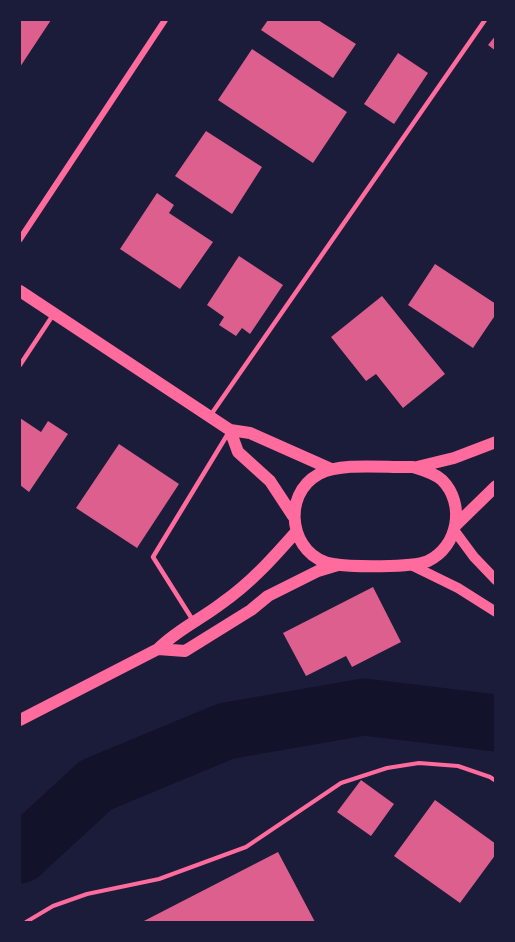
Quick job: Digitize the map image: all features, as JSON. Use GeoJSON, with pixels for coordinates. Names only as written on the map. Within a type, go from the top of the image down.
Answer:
{"type":"FeatureCollection","features":[{"type":"Feature","properties":{"kind":"main road"},"geometry":{"type":"LineString","coordinates":[[20,291],[230,430],[250,433],[331,469]]}},
{"type":"Feature","properties":{"kind":"main road"},"geometry":{"type":"LineString","coordinates":[[230,430],[238,452],[270,481],[293,516]]}},
{"type":"Feature","properties":{"kind":"main road"},"geometry":{"type":"LineString","coordinates":[[413,468],[428,472],[442,481],[451,494],[456,509],[455,528],[451,540],[441,553],[427,561],[411,565],[339,565],[329,564],[315,557],[303,546],[296,532],[293,516],[296,500],[304,486],[316,475],[331,469],[413,468],[453,458],[495,442]]}},
{"type":"Feature","properties":{"kind":"main road"},"geometry":{"type":"LineString","coordinates":[[455,528],[495,486]]}},
{"type":"Feature","properties":{"kind":"main road"},"geometry":{"type":"LineString","coordinates":[[20,720],[158,649],[174,634],[247,585],[296,532]]}},
{"type":"Feature","properties":{"kind":"main road"},"geometry":{"type":"LineString","coordinates":[[158,649],[185,651],[251,610],[268,596],[308,576],[339,565]]}},
{"type":"Feature","properties":{"kind":"street"},"geometry":{"type":"LineString","coordinates":[[20,239],[165,20]]}},
{"type":"Feature","properties":{"kind":"street"},"geometry":{"type":"LineString","coordinates":[[455,528],[474,556],[495,580]]}},
{"type":"Feature","properties":{"kind":"street"},"geometry":{"type":"LineString","coordinates":[[411,565],[467,593],[495,612]]}},
{"type":"Feature","properties":{"kind":"lane"},"geometry":{"type":"LineString","coordinates":[[210,416],[485,20]]}},
{"type":"Feature","properties":{"kind":"lane"},"geometry":{"type":"LineString","coordinates":[[20,365],[54,314]]}},
{"type":"Feature","properties":{"kind":"lane"},"geometry":{"type":"LineString","coordinates":[[194,622],[153,557],[230,430]]}},
{"type":"Feature","properties":{"kind":"path"},"geometry":{"type":"LineString","coordinates":[[26,922],[53,906],[87,894],[159,879],[246,848],[340,783],[387,768],[420,763],[458,766],[490,777],[495,782]]}},
{"type":"Feature","properties":{"kind":"building"},"geometry":{"type":"Polygon","coordinates":[[[20,20],[51,20],[20,67],[20,20]]]}},
{"type":"Feature","properties":{"kind":"building"},"geometry":{"type":"Polygon","coordinates":[[[268,20],[318,20],[356,44],[333,78],[261,30],[268,20]]]}},
{"type":"Feature","properties":{"kind":"building"},"geometry":{"type":"Polygon","coordinates":[[[496,35],[496,51],[488,45],[496,35]]]}},
{"type":"Feature","properties":{"kind":"building"},"geometry":{"type":"Polygon","coordinates":[[[252,49],[347,112],[313,163],[218,100],[252,49]]]}},
{"type":"Feature","properties":{"kind":"building"},"geometry":{"type":"Polygon","coordinates":[[[398,53],[428,73],[394,124],[364,104],[398,53]]]}},
{"type":"Feature","properties":{"kind":"building"},"geometry":{"type":"Polygon","coordinates":[[[206,131],[262,167],[232,214],[175,176],[206,131]]]}},
{"type":"Feature","properties":{"kind":"building"},"geometry":{"type":"Polygon","coordinates":[[[157,193],[174,205],[169,213],[213,242],[180,289],[120,249],[157,193]]]}},
{"type":"Feature","properties":{"kind":"building"},"geometry":{"type":"Polygon","coordinates":[[[239,256],[283,285],[250,334],[242,328],[236,336],[219,325],[224,317],[207,305],[239,256]]]}},
{"type":"Feature","properties":{"kind":"building"},"geometry":{"type":"Polygon","coordinates":[[[435,264],[496,304],[496,314],[473,348],[408,305],[435,264]]]}},
{"type":"Feature","properties":{"kind":"building"},"geometry":{"type":"Polygon","coordinates":[[[382,296],[445,374],[403,408],[376,374],[366,381],[331,337],[382,296]]]}},
{"type":"Feature","properties":{"kind":"building"},"geometry":{"type":"Polygon","coordinates":[[[20,418],[41,432],[48,421],[68,434],[29,492],[20,485],[20,418]]]}},
{"type":"Feature","properties":{"kind":"building"},"geometry":{"type":"Polygon","coordinates":[[[119,444],[179,484],[137,548],[76,508],[119,444]]]}},
{"type":"Feature","properties":{"kind":"building"},"geometry":{"type":"Polygon","coordinates":[[[373,587],[401,642],[352,667],[346,656],[306,676],[283,633],[373,587]]]}},
{"type":"Feature","properties":{"kind":"building"},"geometry":{"type":"Polygon","coordinates":[[[361,780],[394,804],[371,836],[337,812],[361,780]]]}},
{"type":"Feature","properties":{"kind":"building"},"geometry":{"type":"Polygon","coordinates":[[[435,800],[496,844],[496,854],[460,903],[394,856],[435,800]]]}},
{"type":"Feature","properties":{"kind":"building"},"geometry":{"type":"Polygon","coordinates":[[[278,852],[315,922],[142,922],[278,852]]]}},
{"type":"Feature","properties":{"kind":"waterway"},"geometry":{"type":"LineString","coordinates":[[20,855],[96,785],[226,731],[364,707],[496,723]]}}]}
